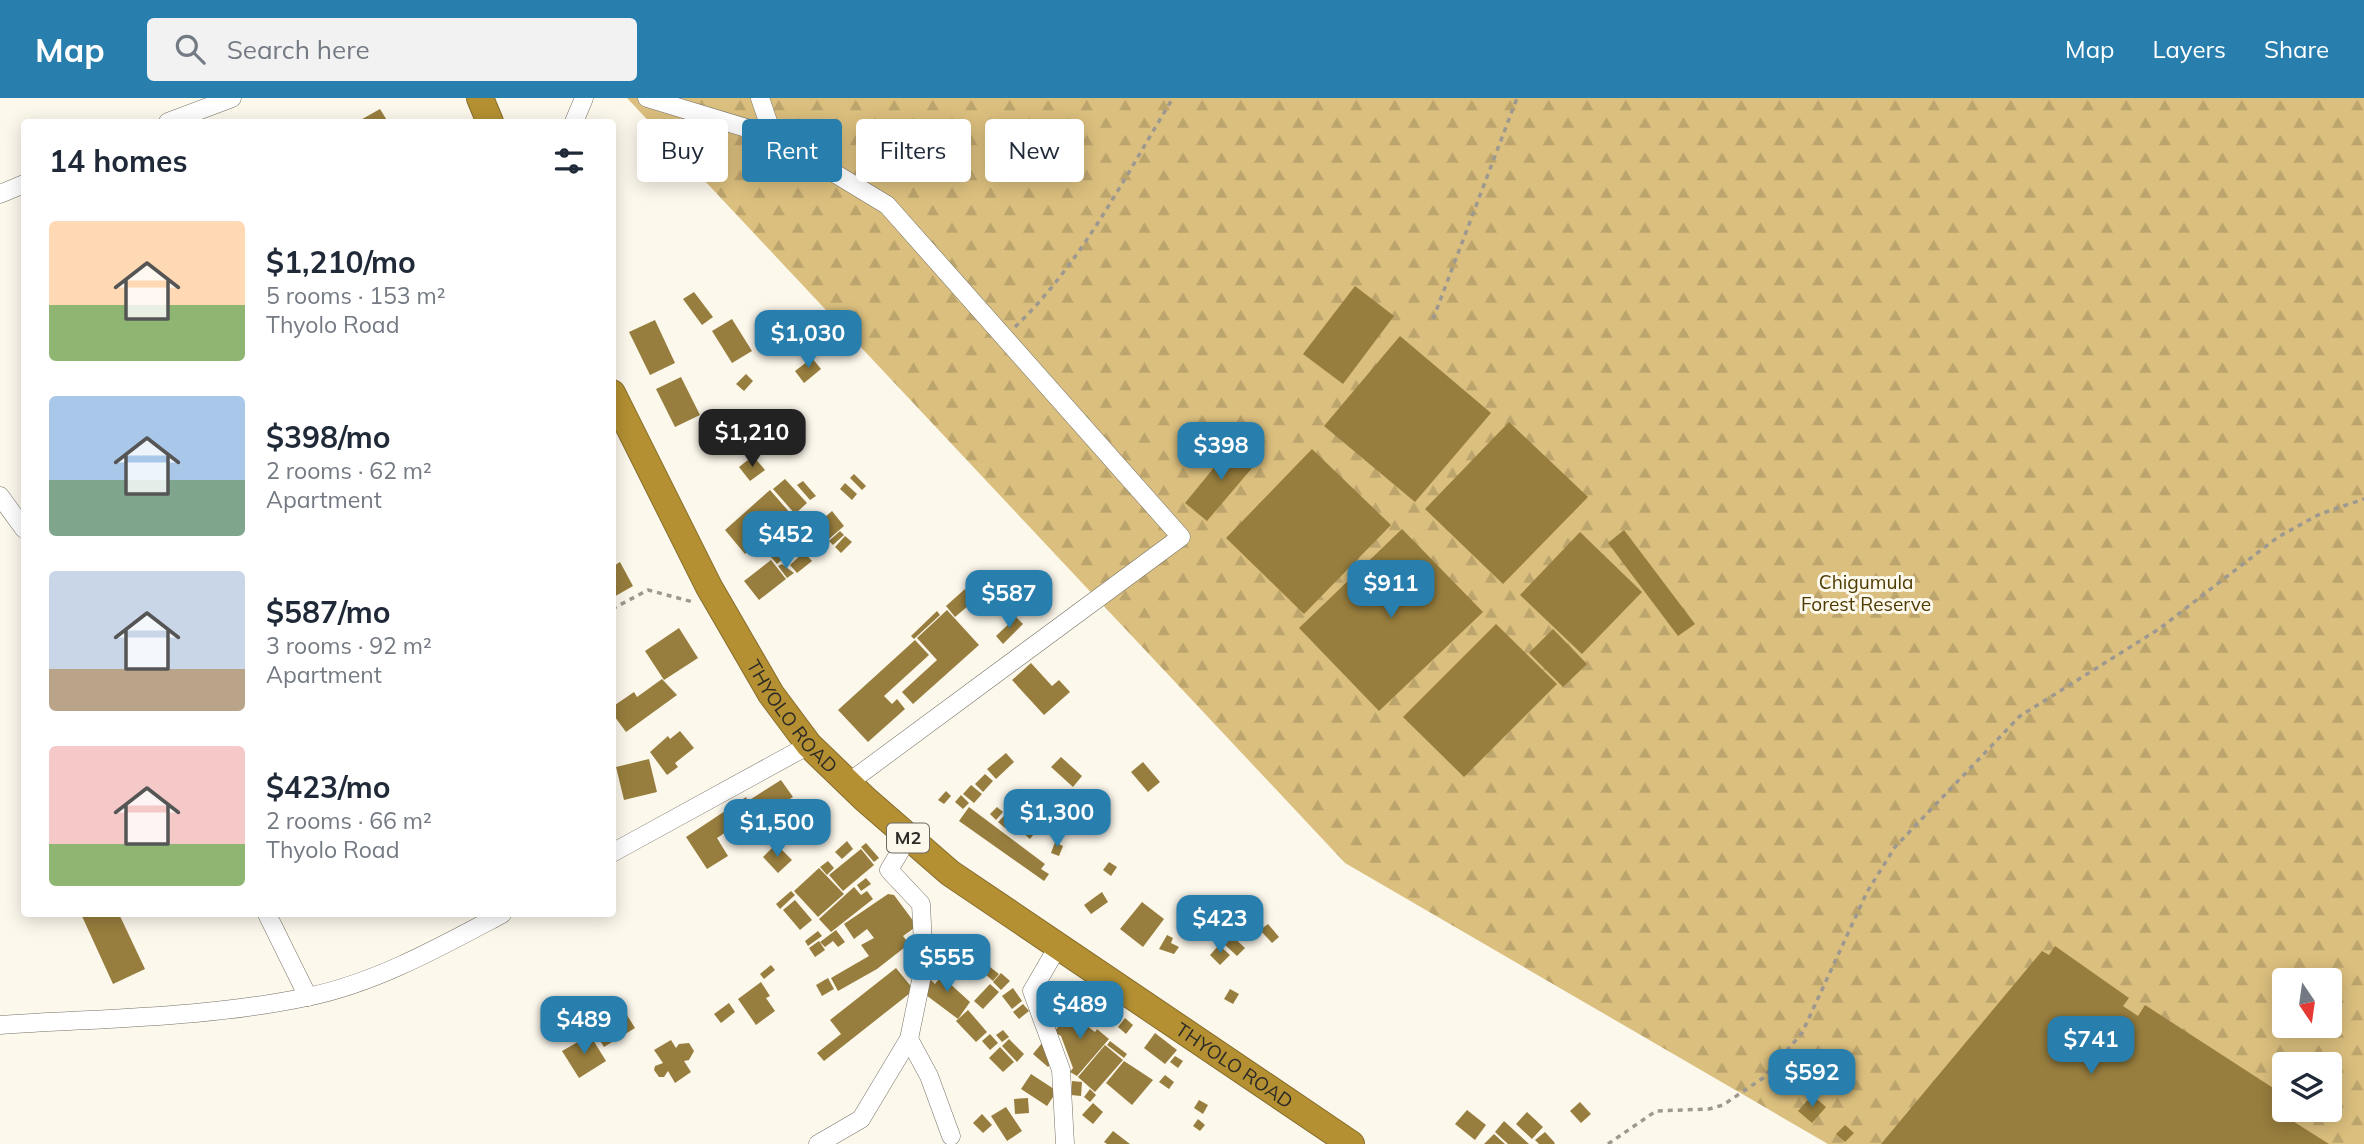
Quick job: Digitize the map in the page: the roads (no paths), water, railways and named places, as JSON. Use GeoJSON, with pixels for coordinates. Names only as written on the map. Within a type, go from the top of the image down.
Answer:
{"type":"FeatureCollection","features":[{"type":"Feature","properties":{"kind":"highway"},"geometry":{"type":"LineString","coordinates":[[480,98],[489,119]]}},
{"type":"Feature","properties":{"kind":"highway","name":"THYOLO ROAD"},"geometry":{"type":"LineString","coordinates":[[616,401],[719,605],[771,694],[810,745],[908,838],[950,873],[1057,948],[1351,1144]]}},
{"type":"Feature","properties":{"kind":"street"},"geometry":{"type":"LineString","coordinates":[[176,119],[232,98]]}},
{"type":"Feature","properties":{"kind":"street"},"geometry":{"type":"LineString","coordinates":[[575,119],[584,98]]}},
{"type":"Feature","properties":{"kind":"street"},"geometry":{"type":"LineString","coordinates":[[647,98],[742,127]]}},
{"type":"Feature","properties":{"kind":"street"},"geometry":{"type":"LineString","coordinates":[[760,98],[767,119]]}},
{"type":"Feature","properties":{"kind":"street"},"geometry":{"type":"LineString","coordinates":[[842,178],[887,205],[1181,537],[848,783]]}},
{"type":"Feature","properties":{"kind":"street"},"geometry":{"type":"LineString","coordinates":[[0,194],[21,185]]}},
{"type":"Feature","properties":{"kind":"street"},"geometry":{"type":"LineString","coordinates":[[0,496],[21,525]]}},
{"type":"Feature","properties":{"kind":"street"},"geometry":{"type":"LineString","coordinates":[[616,851],[810,745]]}},
{"type":"Feature","properties":{"kind":"street"},"geometry":{"type":"LineString","coordinates":[[818,1144],[861,1119],[909,1039],[924,966],[921,904],[889,870],[908,838]]}},
{"type":"Feature","properties":{"kind":"street"},"geometry":{"type":"LineString","coordinates":[[268,917],[308,997]]}},
{"type":"Feature","properties":{"kind":"street"},"geometry":{"type":"LineString","coordinates":[[0,1025],[206,1010],[308,997],[374,977],[438,948],[496,917]]}},
{"type":"Feature","properties":{"kind":"street"},"geometry":{"type":"LineString","coordinates":[[1057,948],[1032,991],[1061,1070],[1065,1144]]}},
{"type":"Feature","properties":{"kind":"street"},"geometry":{"type":"LineString","coordinates":[[909,1039],[929,1076],[951,1136]]}},
{"type":"Feature","properties":{"kind":"park label","name":"Chigumula Forest Reserve"},"geometry":{"type":"Point","coordinates":[1866,593]}}]}
